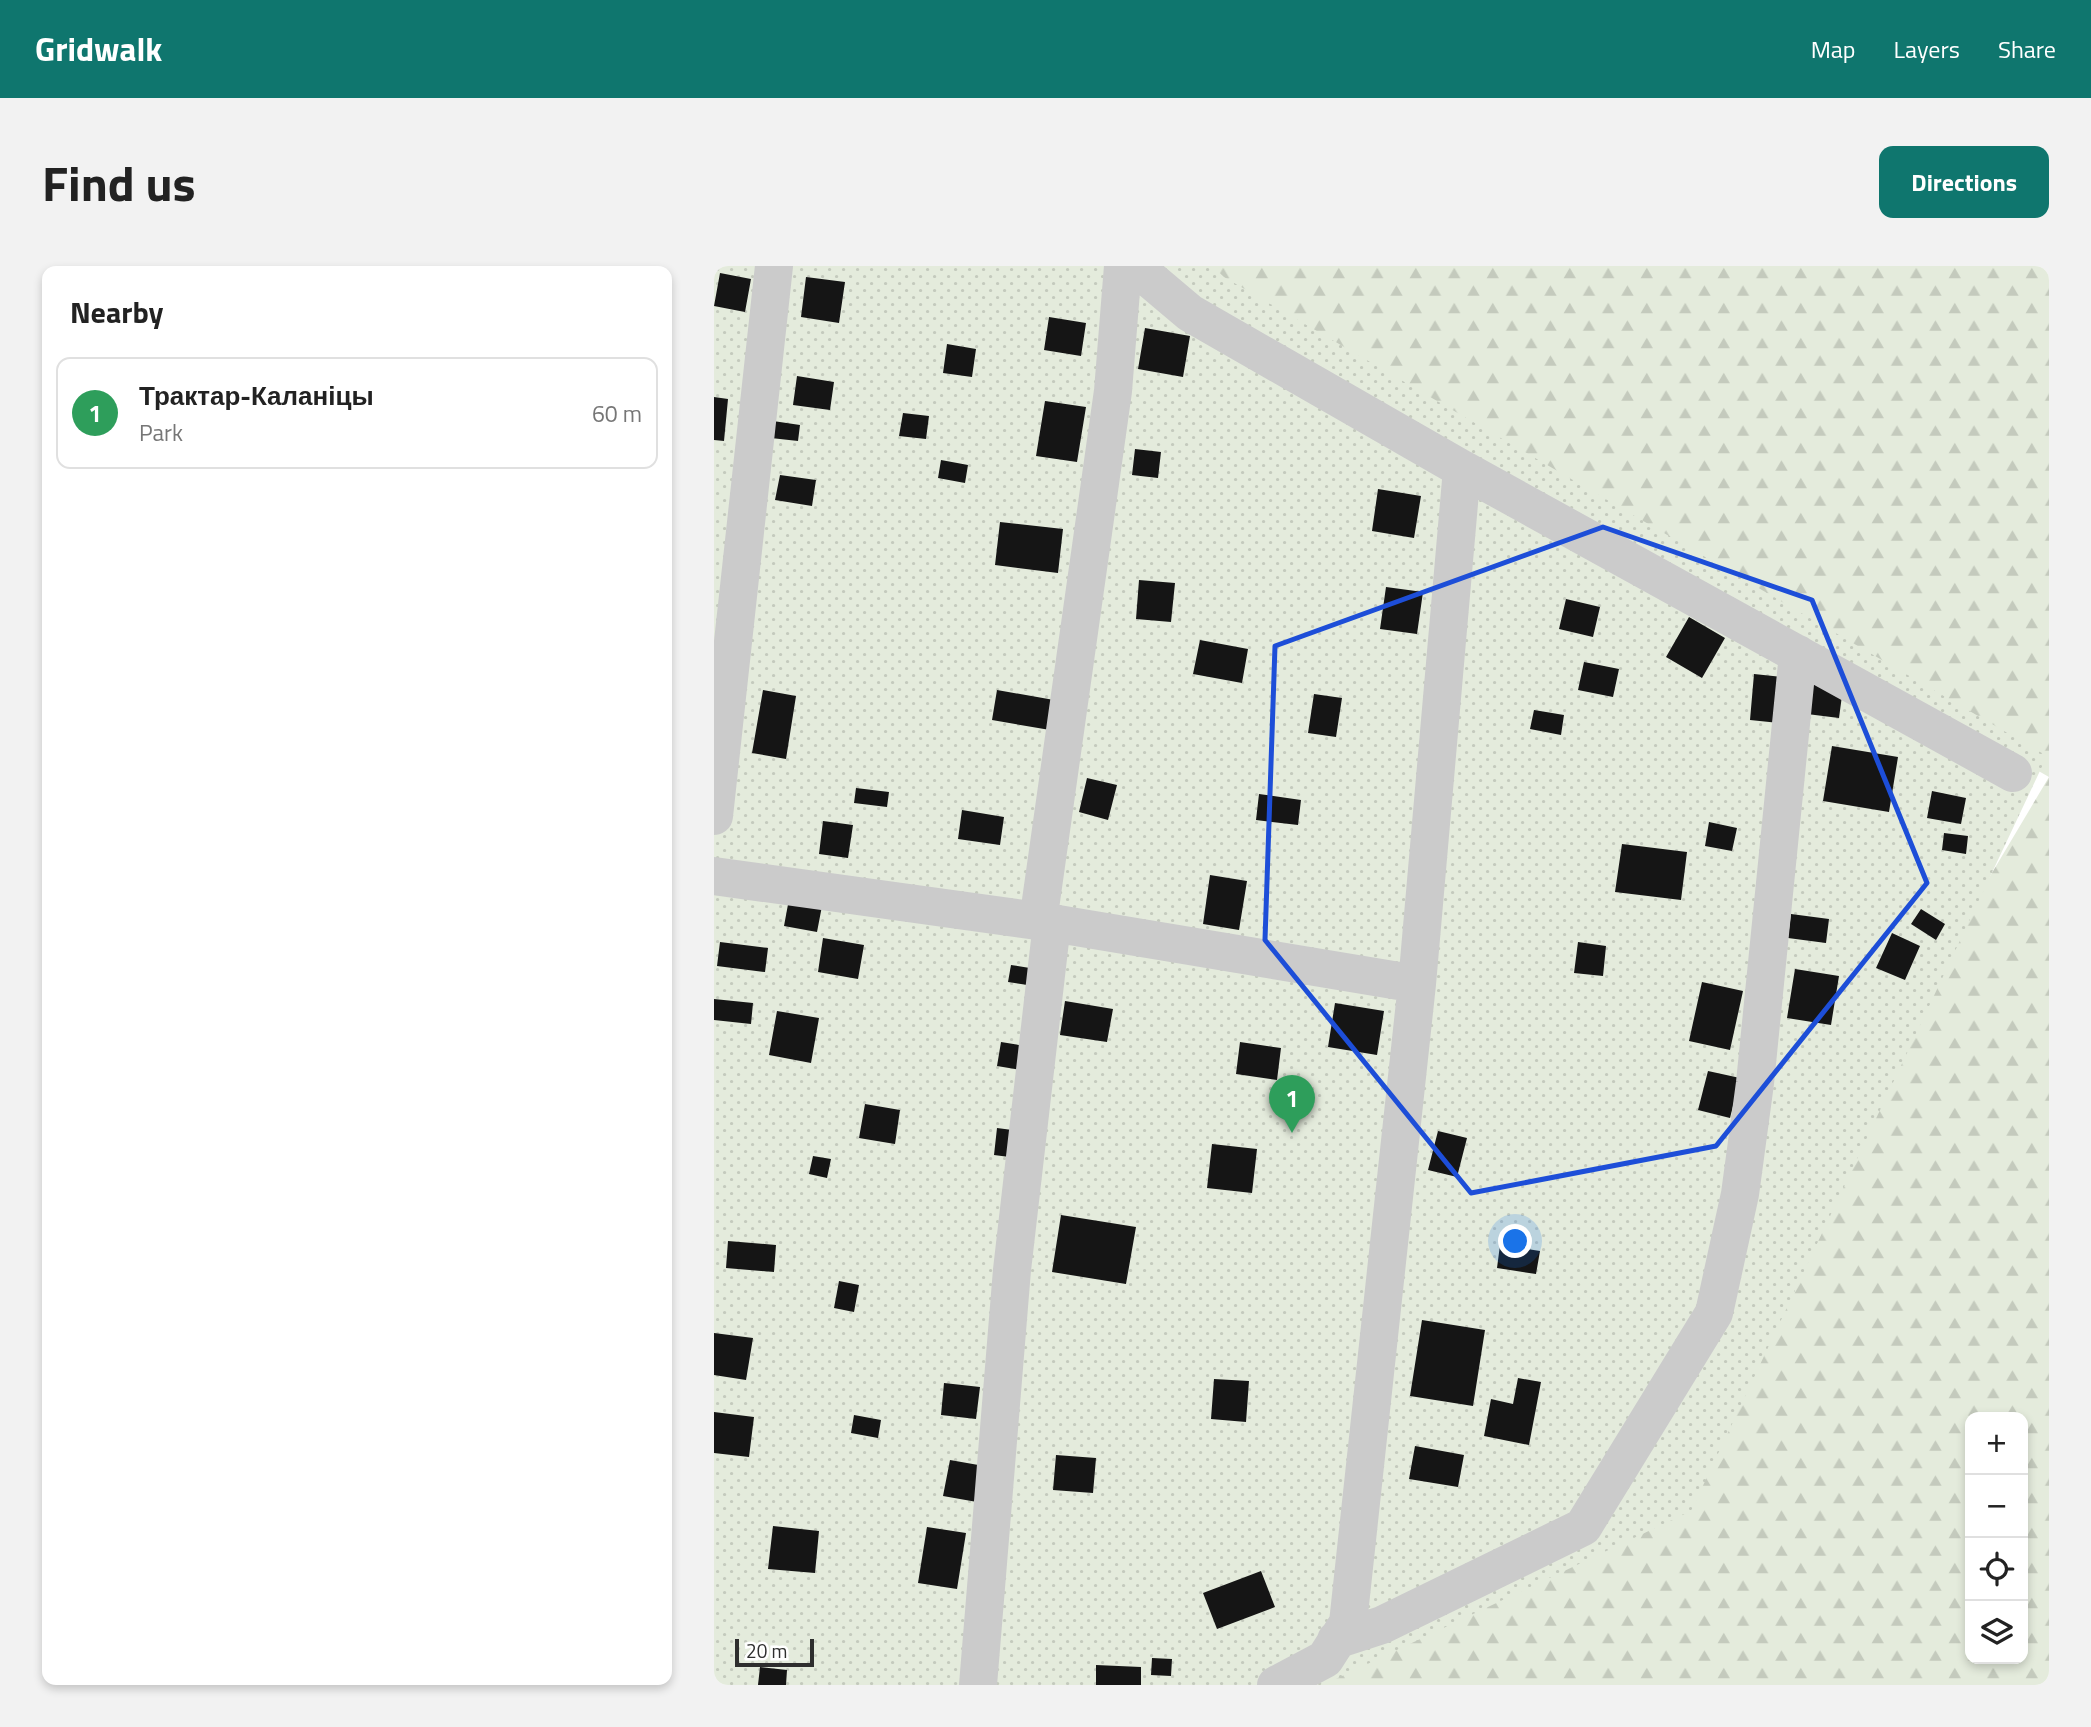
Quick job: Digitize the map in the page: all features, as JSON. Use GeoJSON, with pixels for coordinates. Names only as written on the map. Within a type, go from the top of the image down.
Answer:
{"type":"FeatureCollection","features":[{"type":"Feature","properties":{"kind":"lane"},"geometry":{"type":"LineString","coordinates":[[714,816],[774,266]]}},
{"type":"Feature","properties":{"kind":"lane"},"geometry":{"type":"LineString","coordinates":[[978,1685],[1012,1270],[1045,922],[1113,391],[1123,266]]}},
{"type":"Feature","properties":{"kind":"lane"},"geometry":{"type":"LineString","coordinates":[[1131,266],[1190,313],[1462,469],[2013,773]]}},
{"type":"Feature","properties":{"kind":"lane"},"geometry":{"type":"LineString","coordinates":[[1276,1685],[1325,1659],[1348,1623],[1417,984],[1462,469]]}},
{"type":"Feature","properties":{"kind":"lane"},"geometry":{"type":"LineString","coordinates":[[1336,1640],[1382,1625],[1583,1527],[1714,1313],[1740,1194],[1798,654]]}},
{"type":"Feature","properties":{"kind":"lane"},"geometry":{"type":"LineString","coordinates":[[714,876],[1045,922],[1417,984]]}},
{"type":"Feature","properties":{"kind":"highlighted area"},"geometry":{"type":"Polygon","coordinates":[[[1603,527],[1812,600],[1927,883],[1716,1146],[1471,1193],[1265,940],[1275,646],[1603,527]]]}},
{"type":"Feature","properties":{"kind":"green space"},"geometry":{"type":"Polygon","coordinates":[[[714,266],[1212,266],[1224,277],[2047,756],[1691,1511],[1323,1685],[714,1685],[714,266]]]}},
{"type":"Feature","properties":{"kind":"green space"},"geometry":{"type":"Polygon","coordinates":[[[1177,266],[2049,266],[2049,777],[1200,290],[1177,266]]]}},
{"type":"Feature","properties":{"kind":"green space"},"geometry":{"type":"Polygon","coordinates":[[[2049,777],[2049,1685],[1318,1685],[1593,1543],[2049,777]]]}},
{"type":"Feature","properties":{"kind":"building"},"geometry":{"type":"Polygon","coordinates":[[[720,273],[751,279],[745,312],[714,306],[720,273]]]}},
{"type":"Feature","properties":{"kind":"building"},"geometry":{"type":"Polygon","coordinates":[[[806,277],[845,282],[839,323],[801,317],[806,277]]]}},
{"type":"Feature","properties":{"kind":"building"},"geometry":{"type":"Polygon","coordinates":[[[1049,317],[1086,323],[1081,356],[1044,350],[1049,317]]]}},
{"type":"Feature","properties":{"kind":"building"},"geometry":{"type":"Polygon","coordinates":[[[1145,328],[1190,336],[1183,377],[1138,369],[1145,328]]]}},
{"type":"Feature","properties":{"kind":"building"},"geometry":{"type":"Polygon","coordinates":[[[947,344],[976,349],[972,377],[943,373],[947,344]]]}},
{"type":"Feature","properties":{"kind":"building"},"geometry":{"type":"Polygon","coordinates":[[[797,376],[834,382],[830,410],[793,405],[797,376]]]}},
{"type":"Feature","properties":{"kind":"building"},"geometry":{"type":"Polygon","coordinates":[[[714,397],[728,399],[724,441],[714,440],[714,397]]]}},
{"type":"Feature","properties":{"kind":"building"},"geometry":{"type":"Polygon","coordinates":[[[1045,401],[1086,407],[1077,462],[1036,456],[1045,401]]]}},
{"type":"Feature","properties":{"kind":"building"},"geometry":{"type":"Polygon","coordinates":[[[903,413],[929,416],[926,439],[899,436],[903,413]]]}},
{"type":"Feature","properties":{"kind":"building"},"geometry":{"type":"Polygon","coordinates":[[[773,421],[800,425],[798,441],[771,438],[773,421]]]}},
{"type":"Feature","properties":{"kind":"building"},"geometry":{"type":"Polygon","coordinates":[[[1135,449],[1161,452],[1158,478],[1132,475],[1135,449]]]}},
{"type":"Feature","properties":{"kind":"building"},"geometry":{"type":"Polygon","coordinates":[[[941,460],[968,465],[965,483],[938,478],[941,460]]]}},
{"type":"Feature","properties":{"kind":"building"},"geometry":{"type":"Polygon","coordinates":[[[780,475],[816,480],[812,506],[775,500],[780,475]]]}},
{"type":"Feature","properties":{"kind":"building"},"geometry":{"type":"Polygon","coordinates":[[[1378,489],[1421,496],[1414,538],[1372,531],[1378,489]]]}},
{"type":"Feature","properties":{"kind":"building"},"geometry":{"type":"Polygon","coordinates":[[[1000,522],[1063,529],[1058,573],[995,565],[1000,522]]]}},
{"type":"Feature","properties":{"kind":"building"},"geometry":{"type":"Polygon","coordinates":[[[1139,580],[1175,583],[1171,622],[1136,619],[1139,580]]]}},
{"type":"Feature","properties":{"kind":"building"},"geometry":{"type":"Polygon","coordinates":[[[1386,587],[1423,592],[1417,634],[1380,629],[1386,587]]]}},
{"type":"Feature","properties":{"kind":"building"},"geometry":{"type":"Polygon","coordinates":[[[1566,599],[1600,607],[1593,637],[1559,629],[1566,599]]]}},
{"type":"Feature","properties":{"kind":"building"},"geometry":{"type":"Polygon","coordinates":[[[1689,617],[1725,638],[1702,678],[1666,657],[1689,617]]]}},
{"type":"Feature","properties":{"kind":"building"},"geometry":{"type":"Polygon","coordinates":[[[1200,640],[1248,649],[1242,683],[1193,674],[1200,640]]]}},
{"type":"Feature","properties":{"kind":"building"},"geometry":{"type":"Polygon","coordinates":[[[1584,662],[1619,669],[1613,697],[1578,690],[1584,662]]]}},
{"type":"Feature","properties":{"kind":"building"},"geometry":{"type":"Polygon","coordinates":[[[1754,674],[1783,677],[1779,723],[1750,720],[1754,674]]]}},
{"type":"Feature","properties":{"kind":"building"},"geometry":{"type":"Polygon","coordinates":[[[1810,684],[1843,688],[1839,718],[1807,714],[1810,684]]]}},
{"type":"Feature","properties":{"kind":"building"},"geometry":{"type":"Polygon","coordinates":[[[763,690],[796,696],[786,759],[752,753],[763,690]]]}},
{"type":"Feature","properties":{"kind":"building"},"geometry":{"type":"Polygon","coordinates":[[[997,690],[1054,700],[1050,730],[992,720],[997,690]]]}},
{"type":"Feature","properties":{"kind":"building"},"geometry":{"type":"Polygon","coordinates":[[[1314,694],[1342,698],[1336,737],[1308,733],[1314,694]]]}},
{"type":"Feature","properties":{"kind":"building"},"geometry":{"type":"Polygon","coordinates":[[[1534,710],[1564,715],[1561,735],[1530,729],[1534,710]]]}},
{"type":"Feature","properties":{"kind":"building"},"geometry":{"type":"Polygon","coordinates":[[[1832,746],[1898,757],[1889,812],[1823,801],[1832,746]]]}},
{"type":"Feature","properties":{"kind":"building"},"geometry":{"type":"Polygon","coordinates":[[[1087,778],[1117,785],[1108,820],[1079,812],[1087,778]]]}},
{"type":"Feature","properties":{"kind":"building"},"geometry":{"type":"Polygon","coordinates":[[[856,788],[889,792],[887,807],[854,803],[856,788]]]}},
{"type":"Feature","properties":{"kind":"building"},"geometry":{"type":"Polygon","coordinates":[[[1932,791],[1966,798],[1961,824],[1927,818],[1932,791]]]}},
{"type":"Feature","properties":{"kind":"building"},"geometry":{"type":"Polygon","coordinates":[[[1259,794],[1301,800],[1298,825],[1256,820],[1259,794]]]}},
{"type":"Feature","properties":{"kind":"building"},"geometry":{"type":"Polygon","coordinates":[[[962,810],[1004,817],[1000,845],[958,839],[962,810]]]}},
{"type":"Feature","properties":{"kind":"building"},"geometry":{"type":"Polygon","coordinates":[[[823,821],[853,825],[848,858],[819,854],[823,821]]]}},
{"type":"Feature","properties":{"kind":"building"},"geometry":{"type":"Polygon","coordinates":[[[1709,822],[1737,828],[1732,851],[1705,846],[1709,822]]]}},
{"type":"Feature","properties":{"kind":"building"},"geometry":{"type":"Polygon","coordinates":[[[1944,833],[1968,836],[1966,854],[1942,850],[1944,833]]]}},
{"type":"Feature","properties":{"kind":"building"},"geometry":{"type":"Polygon","coordinates":[[[1622,844],[1687,852],[1681,900],[1615,892],[1622,844]]]}},
{"type":"Feature","properties":{"kind":"building"},"geometry":{"type":"Polygon","coordinates":[[[1210,875],[1247,881],[1239,930],[1203,924],[1210,875]]]}},
{"type":"Feature","properties":{"kind":"building"},"geometry":{"type":"Polygon","coordinates":[[[789,899],[822,906],[817,932],[784,926],[789,899]]]}},
{"type":"Feature","properties":{"kind":"building"},"geometry":{"type":"Polygon","coordinates":[[[1921,909],[1945,924],[1936,940],[1911,924],[1921,909]]]}},
{"type":"Feature","properties":{"kind":"building"},"geometry":{"type":"Polygon","coordinates":[[[1791,914],[1829,919],[1826,943],[1788,938],[1791,914]]]}},
{"type":"Feature","properties":{"kind":"building"},"geometry":{"type":"Polygon","coordinates":[[[1892,933],[1920,946],[1905,980],[1876,968],[1892,933]]]}},
{"type":"Feature","properties":{"kind":"building"},"geometry":{"type":"Polygon","coordinates":[[[823,938],[864,945],[858,979],[818,972],[823,938]]]}},
{"type":"Feature","properties":{"kind":"building"},"geometry":{"type":"Polygon","coordinates":[[[720,942],[768,948],[765,972],[717,966],[720,942]]]}},
{"type":"Feature","properties":{"kind":"building"},"geometry":{"type":"Polygon","coordinates":[[[1578,942],[1606,946],[1603,976],[1574,973],[1578,942]]]}},
{"type":"Feature","properties":{"kind":"building"},"geometry":{"type":"Polygon","coordinates":[[[1011,965],[1036,969],[1034,986],[1008,982],[1011,965]]]}},
{"type":"Feature","properties":{"kind":"building"},"geometry":{"type":"Polygon","coordinates":[[[1795,969],[1839,976],[1831,1025],[1787,1018],[1795,969]]]}},
{"type":"Feature","properties":{"kind":"building"},"geometry":{"type":"Polygon","coordinates":[[[1702,982],[1743,991],[1730,1050],[1689,1041],[1702,982]]]}},
{"type":"Feature","properties":{"kind":"building"},"geometry":{"type":"Polygon","coordinates":[[[714,999],[753,1003],[751,1024],[714,1020],[714,999]]]}},
{"type":"Feature","properties":{"kind":"building"},"geometry":{"type":"Polygon","coordinates":[[[1065,1001],[1113,1009],[1107,1042],[1060,1035],[1065,1001]]]}},
{"type":"Feature","properties":{"kind":"building"},"geometry":{"type":"Polygon","coordinates":[[[1335,1003],[1384,1011],[1377,1055],[1328,1047],[1335,1003]]]}},
{"type":"Feature","properties":{"kind":"building"},"geometry":{"type":"Polygon","coordinates":[[[777,1011],[819,1018],[811,1063],[769,1055],[777,1011]]]}},
{"type":"Feature","properties":{"kind":"building"},"geometry":{"type":"Polygon","coordinates":[[[1001,1042],[1031,1047],[1027,1071],[997,1066],[1001,1042]]]}},
{"type":"Feature","properties":{"kind":"building"},"geometry":{"type":"Polygon","coordinates":[[[1240,1042],[1281,1048],[1277,1080],[1236,1074],[1240,1042]]]}},
{"type":"Feature","properties":{"kind":"building"},"geometry":{"type":"Polygon","coordinates":[[[1708,1071],[1740,1078],[1730,1118],[1698,1110],[1708,1071]]]}},
{"type":"Feature","properties":{"kind":"building"},"geometry":{"type":"Polygon","coordinates":[[[865,1104],[900,1110],[895,1144],[859,1138],[865,1104]]]}},
{"type":"Feature","properties":{"kind":"building"},"geometry":{"type":"Polygon","coordinates":[[[997,1128],[1020,1131],[1017,1158],[994,1155],[997,1128]]]}},
{"type":"Feature","properties":{"kind":"building"},"geometry":{"type":"Polygon","coordinates":[[[1438,1131],[1467,1138],[1457,1177],[1428,1170],[1438,1131]]]}},
{"type":"Feature","properties":{"kind":"building"},"geometry":{"type":"Polygon","coordinates":[[[1212,1144],[1257,1149],[1252,1193],[1207,1188],[1212,1144]]]}},
{"type":"Feature","properties":{"kind":"building"},"geometry":{"type":"Polygon","coordinates":[[[813,1156],[831,1159],[827,1178],[809,1174],[813,1156]]]}},
{"type":"Feature","properties":{"kind":"building"},"geometry":{"type":"Polygon","coordinates":[[[1061,1215],[1136,1227],[1126,1284],[1052,1272],[1061,1215]]]}},
{"type":"Feature","properties":{"kind":"building"},"geometry":{"type":"Polygon","coordinates":[[[728,1241],[776,1245],[774,1272],[726,1268],[728,1241]]]}},
{"type":"Feature","properties":{"kind":"building"},"geometry":{"type":"Polygon","coordinates":[[[1500,1245],[1540,1251],[1536,1274],[1497,1268],[1500,1245]]]}},
{"type":"Feature","properties":{"kind":"building"},"geometry":{"type":"Polygon","coordinates":[[[839,1281],[859,1285],[854,1312],[834,1308],[839,1281]]]}},
{"type":"Feature","properties":{"kind":"building"},"geometry":{"type":"Polygon","coordinates":[[[1422,1320],[1485,1330],[1473,1406],[1410,1396],[1422,1320]]]}},
{"type":"Feature","properties":{"kind":"building"},"geometry":{"type":"Polygon","coordinates":[[[714,1333],[753,1338],[746,1380],[714,1375],[714,1333]]]}},
{"type":"Feature","properties":{"kind":"building"},"geometry":{"type":"Polygon","coordinates":[[[1518,1378],[1541,1382],[1529,1445],[1484,1436],[1491,1399],[1513,1404],[1518,1378]]]}},
{"type":"Feature","properties":{"kind":"building"},"geometry":{"type":"Polygon","coordinates":[[[1214,1379],[1249,1381],[1246,1422],[1211,1419],[1214,1379]]]}},
{"type":"Feature","properties":{"kind":"building"},"geometry":{"type":"Polygon","coordinates":[[[944,1383],[980,1387],[976,1419],[941,1415],[944,1383]]]}},
{"type":"Feature","properties":{"kind":"building"},"geometry":{"type":"Polygon","coordinates":[[[714,1412],[754,1417],[749,1457],[714,1453],[714,1412]]]}},
{"type":"Feature","properties":{"kind":"building"},"geometry":{"type":"Polygon","coordinates":[[[854,1415],[881,1420],[878,1438],[851,1433],[854,1415]]]}},
{"type":"Feature","properties":{"kind":"building"},"geometry":{"type":"Polygon","coordinates":[[[1415,1446],[1464,1455],[1458,1487],[1409,1479],[1415,1446]]]}},
{"type":"Feature","properties":{"kind":"building"},"geometry":{"type":"Polygon","coordinates":[[[1056,1455],[1096,1458],[1093,1493],[1053,1490],[1056,1455]]]}},
{"type":"Feature","properties":{"kind":"building"},"geometry":{"type":"Polygon","coordinates":[[[950,1460],[984,1466],[977,1502],[943,1496],[950,1460]]]}},
{"type":"Feature","properties":{"kind":"building"},"geometry":{"type":"Polygon","coordinates":[[[773,1526],[819,1531],[815,1573],[768,1569],[773,1526]]]}},
{"type":"Feature","properties":{"kind":"building"},"geometry":{"type":"Polygon","coordinates":[[[927,1527],[966,1533],[957,1589],[918,1583],[927,1527]]]}},
{"type":"Feature","properties":{"kind":"building"},"geometry":{"type":"Polygon","coordinates":[[[1261,1571],[1275,1607],[1217,1629],[1203,1593],[1261,1571]]]}},
{"type":"Feature","properties":{"kind":"building"},"geometry":{"type":"Polygon","coordinates":[[[1152,1658],[1172,1659],[1171,1676],[1151,1675],[1152,1658]]]}},
{"type":"Feature","properties":{"kind":"building"},"geometry":{"type":"Polygon","coordinates":[[[1096,1665],[1141,1667],[1141,1685],[1096,1685],[1096,1665]]]}},
{"type":"Feature","properties":{"kind":"building"},"geometry":{"type":"Polygon","coordinates":[[[760,1667],[787,1670],[786,1685],[758,1685],[760,1667]]]}},
{"type":"Feature","properties":{"kind":"place","name":"Трактар-Каланіцы"},"geometry":{"type":"Point","coordinates":[1292,1133]}}]}
